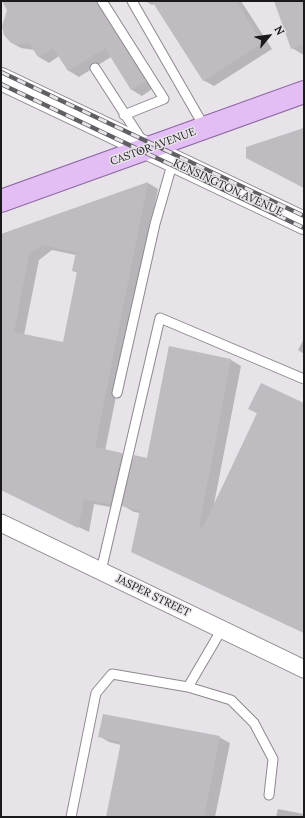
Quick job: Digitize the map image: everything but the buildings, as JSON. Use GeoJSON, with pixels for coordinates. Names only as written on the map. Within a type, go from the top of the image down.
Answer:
{"type":"FeatureCollection","features":[{"type":"Feature","properties":{"kind":"main road","name":"CASTOR AVENUE"},"geometry":{"type":"LineString","coordinates":[[1,201],[148,150],[304,92]]}},
{"type":"Feature","properties":{"kind":"street","name":"KENSINGTON AVENUE"},"geometry":{"type":"LineString","coordinates":[[1,79],[304,223]]}},
{"type":"Feature","properties":{"kind":"street","name":"JASPER STREET"},"geometry":{"type":"LineString","coordinates":[[1,523],[304,669]]}},
{"type":"Feature","properties":{"kind":"lane"},"geometry":{"type":"LineString","coordinates":[[102,1],[164,99],[124,115]]}},
{"type":"Feature","properties":{"kind":"lane"},"geometry":{"type":"LineString","coordinates":[[132,1],[205,128]]}},
{"type":"Feature","properties":{"kind":"lane"},"geometry":{"type":"LineString","coordinates":[[95,68],[148,150]]}},
{"type":"Feature","properties":{"kind":"lane"},"geometry":{"type":"LineString","coordinates":[[117,393],[156,224],[173,162]]}},
{"type":"Feature","properties":{"kind":"lane"},"geometry":{"type":"LineString","coordinates":[[101,571],[160,318],[304,379]]}},
{"type":"Feature","properties":{"kind":"lane"},"geometry":{"type":"LineString","coordinates":[[188,687],[222,630]]}},
{"type":"Feature","properties":{"kind":"lane"},"geometry":{"type":"LineString","coordinates":[[71,817],[96,693],[112,674],[188,687],[231,700],[254,723],[273,759],[269,796]]}},
{"type":"Feature","properties":{"kind":"railway"},"geometry":{"type":"LineString","coordinates":[[1,72],[304,216]]}},
{"type":"Feature","properties":{"kind":"railway"},"geometry":{"type":"LineString","coordinates":[[1,84],[304,228]]}}]}
